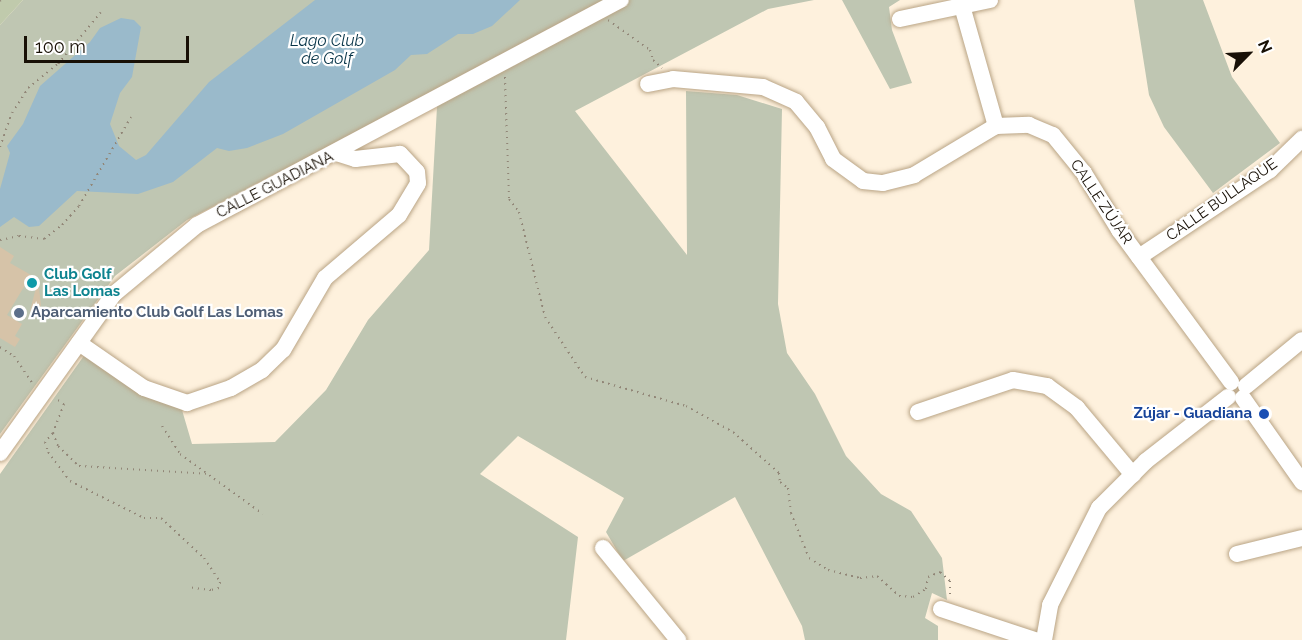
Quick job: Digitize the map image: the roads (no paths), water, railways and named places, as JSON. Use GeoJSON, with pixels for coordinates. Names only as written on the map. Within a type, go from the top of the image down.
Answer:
{"type":"FeatureCollection","features":[{"type":"Feature","properties":{"kind":"street","name":"CALLE GUADIANA"},"geometry":{"type":"LineString","coordinates":[[0,453],[114,294],[196,225],[337,153],[621,0]]}},
{"type":"Feature","properties":{"kind":"street"},"geometry":{"type":"LineString","coordinates":[[900,19],[990,0]]}},
{"type":"Feature","properties":{"kind":"street"},"geometry":{"type":"LineString","coordinates":[[962,6],[996,126]]}},
{"type":"Feature","properties":{"kind":"street","name":"CALLE ZÚJAR"},"geometry":{"type":"LineString","coordinates":[[648,84],[667,80],[764,87],[796,102],[817,127],[833,159],[863,181],[883,183],[914,174],[996,126],[1029,125],[1053,135],[1084,173],[1139,257],[1302,482]]}},
{"type":"Feature","properties":{"kind":"street","name":"CALLE BULLAQUE"},"geometry":{"type":"LineString","coordinates":[[1139,257],[1270,170],[1302,138]]}},
{"type":"Feature","properties":{"kind":"street"},"geometry":{"type":"LineString","coordinates":[[79,343],[144,388],[187,403],[231,388],[262,370],[283,350],[325,278],[399,215],[414,195],[417,172],[400,154],[355,159],[337,153]]}},
{"type":"Feature","properties":{"kind":"street"},"geometry":{"type":"LineString","coordinates":[[1044,640],[1050,605],[1099,508],[1133,474],[1302,340]]}},
{"type":"Feature","properties":{"kind":"street"},"geometry":{"type":"LineString","coordinates":[[918,412],[1013,380],[1047,387],[1077,408],[1133,474]]}},
{"type":"Feature","properties":{"kind":"street"},"geometry":{"type":"LineString","coordinates":[[1237,554],[1302,538]]}},
{"type":"Feature","properties":{"kind":"street"},"geometry":{"type":"LineString","coordinates":[[603,548],[678,640]]}},
{"type":"Feature","properties":{"kind":"street"},"geometry":{"type":"LineString","coordinates":[[946,611],[1035,640]]}},
{"type":"Feature","properties":{"kind":"water","name":"Lago Club de Golf"},"geometry":{"type":"Polygon","coordinates":[[[315,0],[520,0],[492,26],[473,34],[458,34],[427,54],[411,55],[395,70],[283,134],[247,148],[229,151],[217,148],[173,182],[138,194],[77,191],[39,226],[29,227],[14,217],[0,227],[0,189],[10,153],[7,146],[23,124],[40,86],[90,42],[100,28],[121,18],[134,20],[141,27],[132,77],[120,93],[110,124],[119,146],[136,160],[146,155],[209,82],[315,0]]]}},
{"type":"Feature","properties":{"kind":"place","name":"Club Golf Las Lomas"},"geometry":{"type":"Point","coordinates":[32,283]}},
{"type":"Feature","properties":{"kind":"place","name":"Aparcamiento Club Golf Las Lomas"},"geometry":{"type":"Point","coordinates":[19,313]}},
{"type":"Feature","properties":{"kind":"place","name":"Zújar - Guadiana"},"geometry":{"type":"Point","coordinates":[1264,414]}}]}
